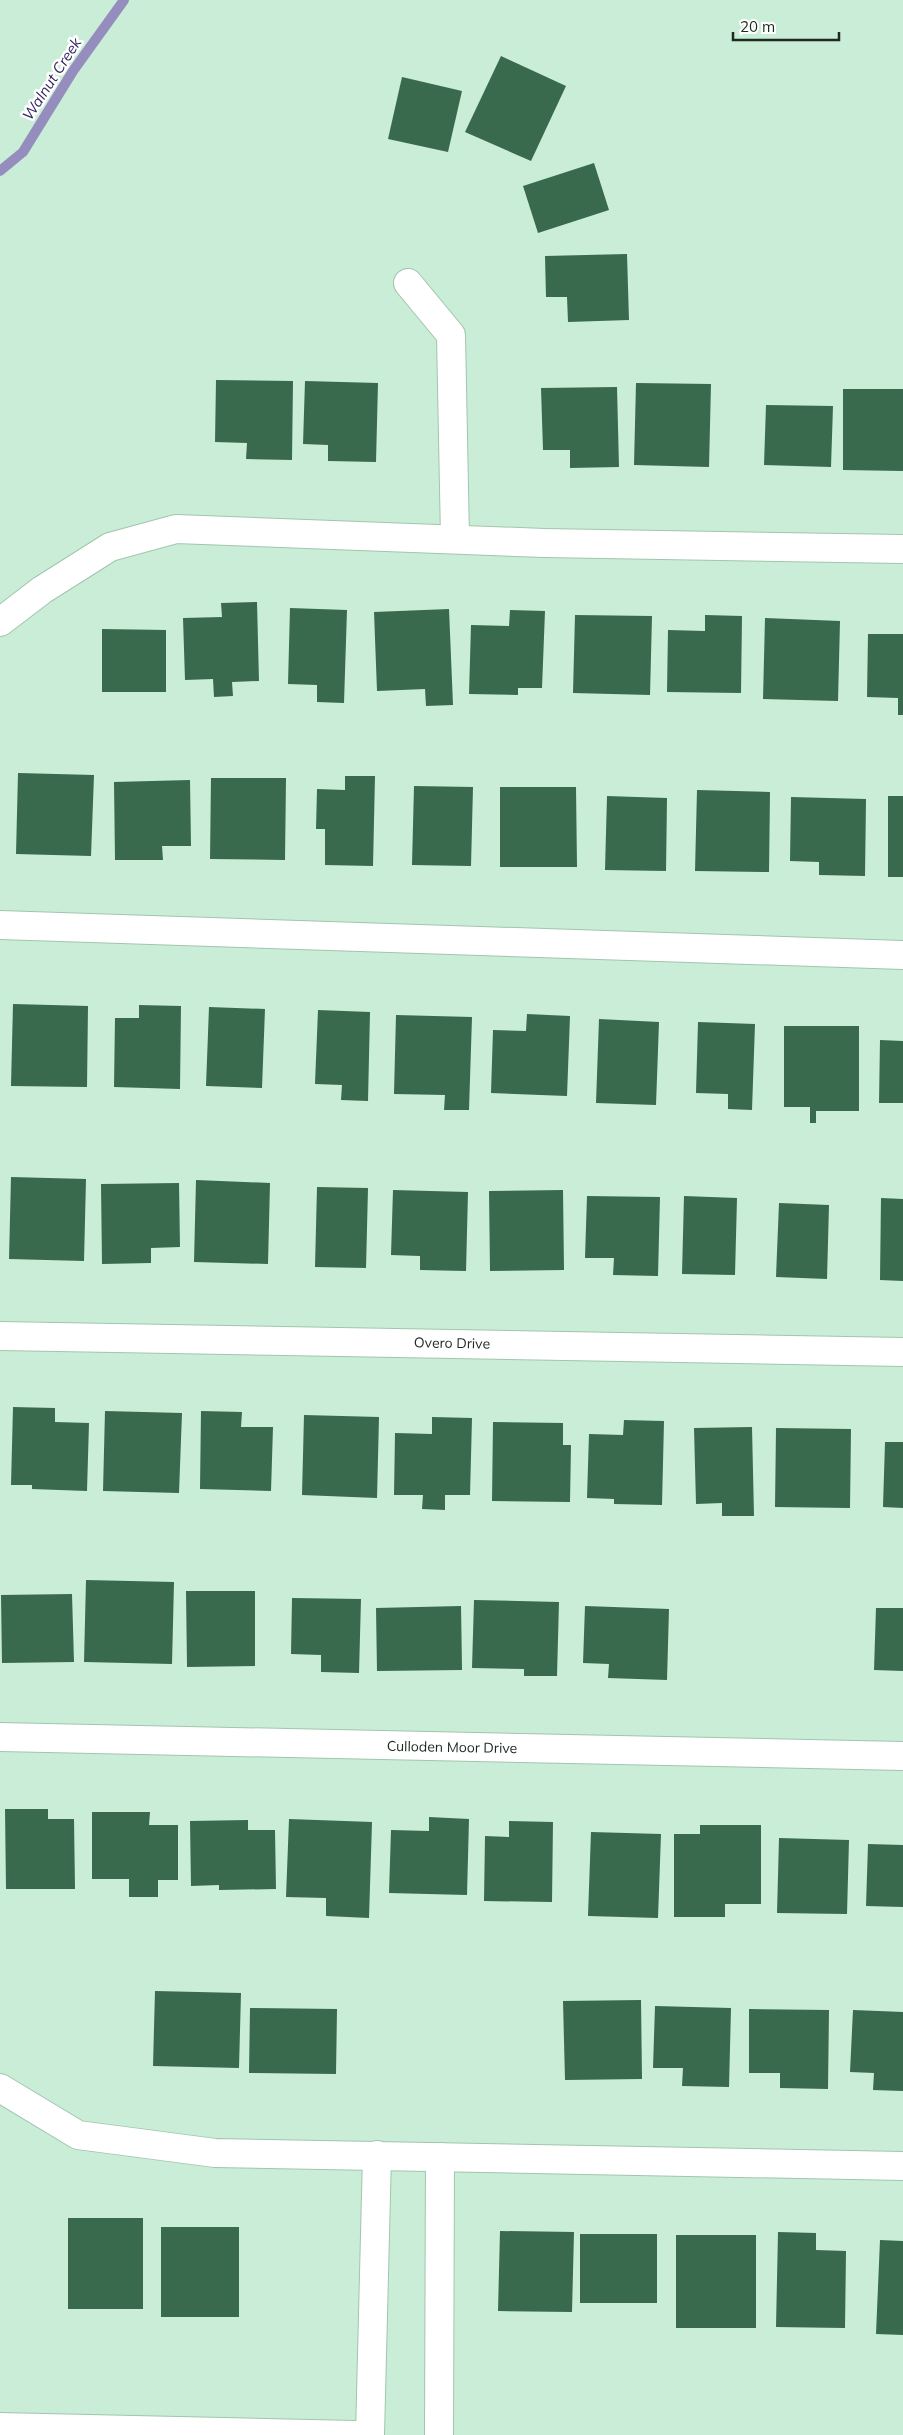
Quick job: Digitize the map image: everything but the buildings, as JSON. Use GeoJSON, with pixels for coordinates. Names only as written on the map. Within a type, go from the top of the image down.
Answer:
{"type":"FeatureCollection","features":[{"type":"Feature","properties":{"kind":"street"},"geometry":{"type":"LineString","coordinates":[[408,283],[451,336],[455,540]]}},
{"type":"Feature","properties":{"kind":"street"},"geometry":{"type":"LineString","coordinates":[[0,622],[42,590],[110,547],[176,529],[455,540],[903,549]]}},
{"type":"Feature","properties":{"kind":"street"},"geometry":{"type":"LineString","coordinates":[[0,925],[903,955]]}},
{"type":"Feature","properties":{"kind":"street","name":"Overo Drive"},"geometry":{"type":"LineString","coordinates":[[0,1336],[903,1352]]}},
{"type":"Feature","properties":{"kind":"street","name":"Culloden Moor Drive"},"geometry":{"type":"LineString","coordinates":[[0,1737],[903,1756]]}},
{"type":"Feature","properties":{"kind":"street"},"geometry":{"type":"LineString","coordinates":[[0,2088],[78,2136],[215,2152],[903,2166]]}},
{"type":"Feature","properties":{"kind":"street"},"geometry":{"type":"LineString","coordinates":[[370,2435],[377,2156]]}},
{"type":"Feature","properties":{"kind":"street"},"geometry":{"type":"LineString","coordinates":[[439,2435],[440,2157]]}},
{"type":"Feature","properties":{"kind":"street"},"geometry":{"type":"LineString","coordinates":[[0,2428],[356,2435]]}},
{"type":"Feature","properties":{"kind":"waterway","name":"Walnut Creek"},"geometry":{"type":"LineString","coordinates":[[0,171],[23,152],[73,71],[124,0]]}}]}
